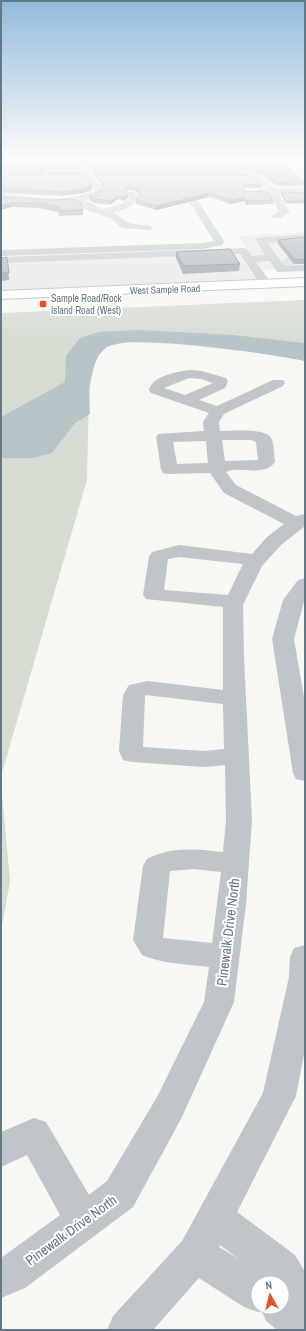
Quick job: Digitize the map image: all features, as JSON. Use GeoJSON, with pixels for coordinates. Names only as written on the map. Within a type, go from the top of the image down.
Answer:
{"type":"FeatureCollection","features":[{"type":"Feature","properties":{"kind":"main road","name":"West Sample Road"},"geometry":{"type":"LineString","coordinates":[[1,295],[305,282]]}},
{"type":"Feature","properties":{"kind":"main road","name":"West Sample Road"},"geometry":{"type":"LineString","coordinates":[[1,304],[305,292]]}},
{"type":"Feature","properties":{"kind":"street"},"geometry":{"type":"LineString","coordinates":[[121,220],[126,226],[147,228]]}},
{"type":"Feature","properties":{"kind":"street"},"geometry":{"type":"LineString","coordinates":[[291,262],[261,240],[305,237]]}},
{"type":"Feature","properties":{"kind":"street"},"geometry":{"type":"LineString","coordinates":[[1,260],[243,251],[266,284]]}},
{"type":"Feature","properties":{"kind":"street"},"geometry":{"type":"LineString","coordinates":[[248,259],[291,262]]}},
{"type":"Feature","properties":{"kind":"street"},"geometry":{"type":"LineString","coordinates":[[1,299],[80,295],[95,292]]}},
{"type":"Feature","properties":{"kind":"street"},"geometry":{"type":"LineString","coordinates":[[186,400],[218,411],[278,383]]}},
{"type":"Feature","properties":{"kind":"street","name":"Pinewalk Drive North"},"geometry":{"type":"LineString","coordinates":[[1,1279],[11,1274],[120,1194],[169,1108],[219,1002],[239,820],[234,698],[233,605],[256,560],[274,541],[301,521],[230,489],[218,472],[211,422],[218,411]]}},
{"type":"Feature","properties":{"kind":"street"},"geometry":{"type":"LineString","coordinates":[[253,435],[264,440],[267,462],[261,465],[169,469],[164,437],[213,436],[253,435]]}},
{"type":"Feature","properties":{"kind":"street"},"geometry":{"type":"LineString","coordinates":[[234,602],[153,595],[159,556],[179,551],[256,560]]}},
{"type":"Feature","properties":{"kind":"street"},"geometry":{"type":"LineString","coordinates":[[305,584],[293,600],[283,639],[305,773]]}},
{"type":"Feature","properties":{"kind":"street"},"geometry":{"type":"LineString","coordinates":[[234,698],[148,688],[137,690],[134,696],[131,751],[132,754],[204,758],[236,756]]}},
{"type":"Feature","properties":{"kind":"street"},"geometry":{"type":"LineString","coordinates":[[225,956],[160,950],[152,947],[148,940],[157,866],[163,861],[175,859],[235,863]]}},
{"type":"Feature","properties":{"kind":"street"},"geometry":{"type":"LineString","coordinates":[[126,1330],[195,1254],[279,1096],[304,977],[305,957]]}},
{"type":"Feature","properties":{"kind":"street"},"geometry":{"type":"LineString","coordinates":[[1,1150],[34,1134],[84,1221]]}},
{"type":"Feature","properties":{"kind":"street"},"geometry":{"type":"LineString","coordinates":[[214,1218],[282,1268],[305,1310]]}},
{"type":"Feature","properties":{"kind":"street"},"geometry":{"type":"LineString","coordinates":[[195,1254],[250,1289]]}},
{"type":"Feature","properties":{"kind":"street"},"geometry":{"type":"LineString","coordinates":[[290,1315],[305,1328]]}},
{"type":"Feature","properties":{"kind":"shaded area"},"geometry":{"type":"Polygon","coordinates":[[[305,232],[305,268],[261,270],[239,236],[305,232]]]}},
{"type":"Feature","properties":{"kind":"shaded area"},"geometry":{"type":"Polygon","coordinates":[[[239,253],[257,281],[1,291],[1,262],[239,253]]]}},
{"type":"Feature","properties":{"kind":"shaded area"},"geometry":{"type":"Polygon","coordinates":[[[305,300],[305,361],[270,354],[177,344],[126,342],[107,347],[97,357],[89,388],[87,480],[1,776],[1,313],[305,300]]]}},
{"type":"Feature","properties":{"kind":"shaded area"},"geometry":{"type":"Polygon","coordinates":[[[139,330],[234,335],[304,343],[305,361],[201,346],[169,343],[118,343],[105,348],[95,362],[90,388],[90,414],[75,423],[52,453],[33,458],[1,458],[1,417],[65,382],[66,356],[80,338],[99,332],[139,330]]]}},
{"type":"Feature","properties":{"kind":"shaded area"},"geometry":{"type":"Polygon","coordinates":[[[1,783],[10,881],[1,931],[1,783]]]}},
{"type":"Feature","properties":{"kind":"building"},"geometry":{"type":"Polygon","coordinates":[[[305,237],[305,259],[295,260],[278,240],[305,237]]]}},
{"type":"Feature","properties":{"kind":"building"},"geometry":{"type":"Polygon","coordinates":[[[230,249],[240,264],[183,266],[176,252],[230,249]]]}},
{"type":"Feature","properties":{"kind":"building"},"geometry":{"type":"Polygon","coordinates":[[[7,257],[9,273],[1,273],[1,258],[7,257]]]}},
{"type":"Feature","properties":{"kind":"waterway"},"geometry":{"type":"LineString","coordinates":[[1,253],[203,246],[218,243],[219,241],[206,220]]}},
{"type":"Feature","properties":{"kind":"tunnel"},"geometry":{"type":"LineString","coordinates":[[285,259],[291,267]]}},
{"type":"Feature","properties":{"kind":"place","name":"Sample Road/Rock Island Road (West)"},"geometry":{"type":"Point","coordinates":[43,304]}}]}
